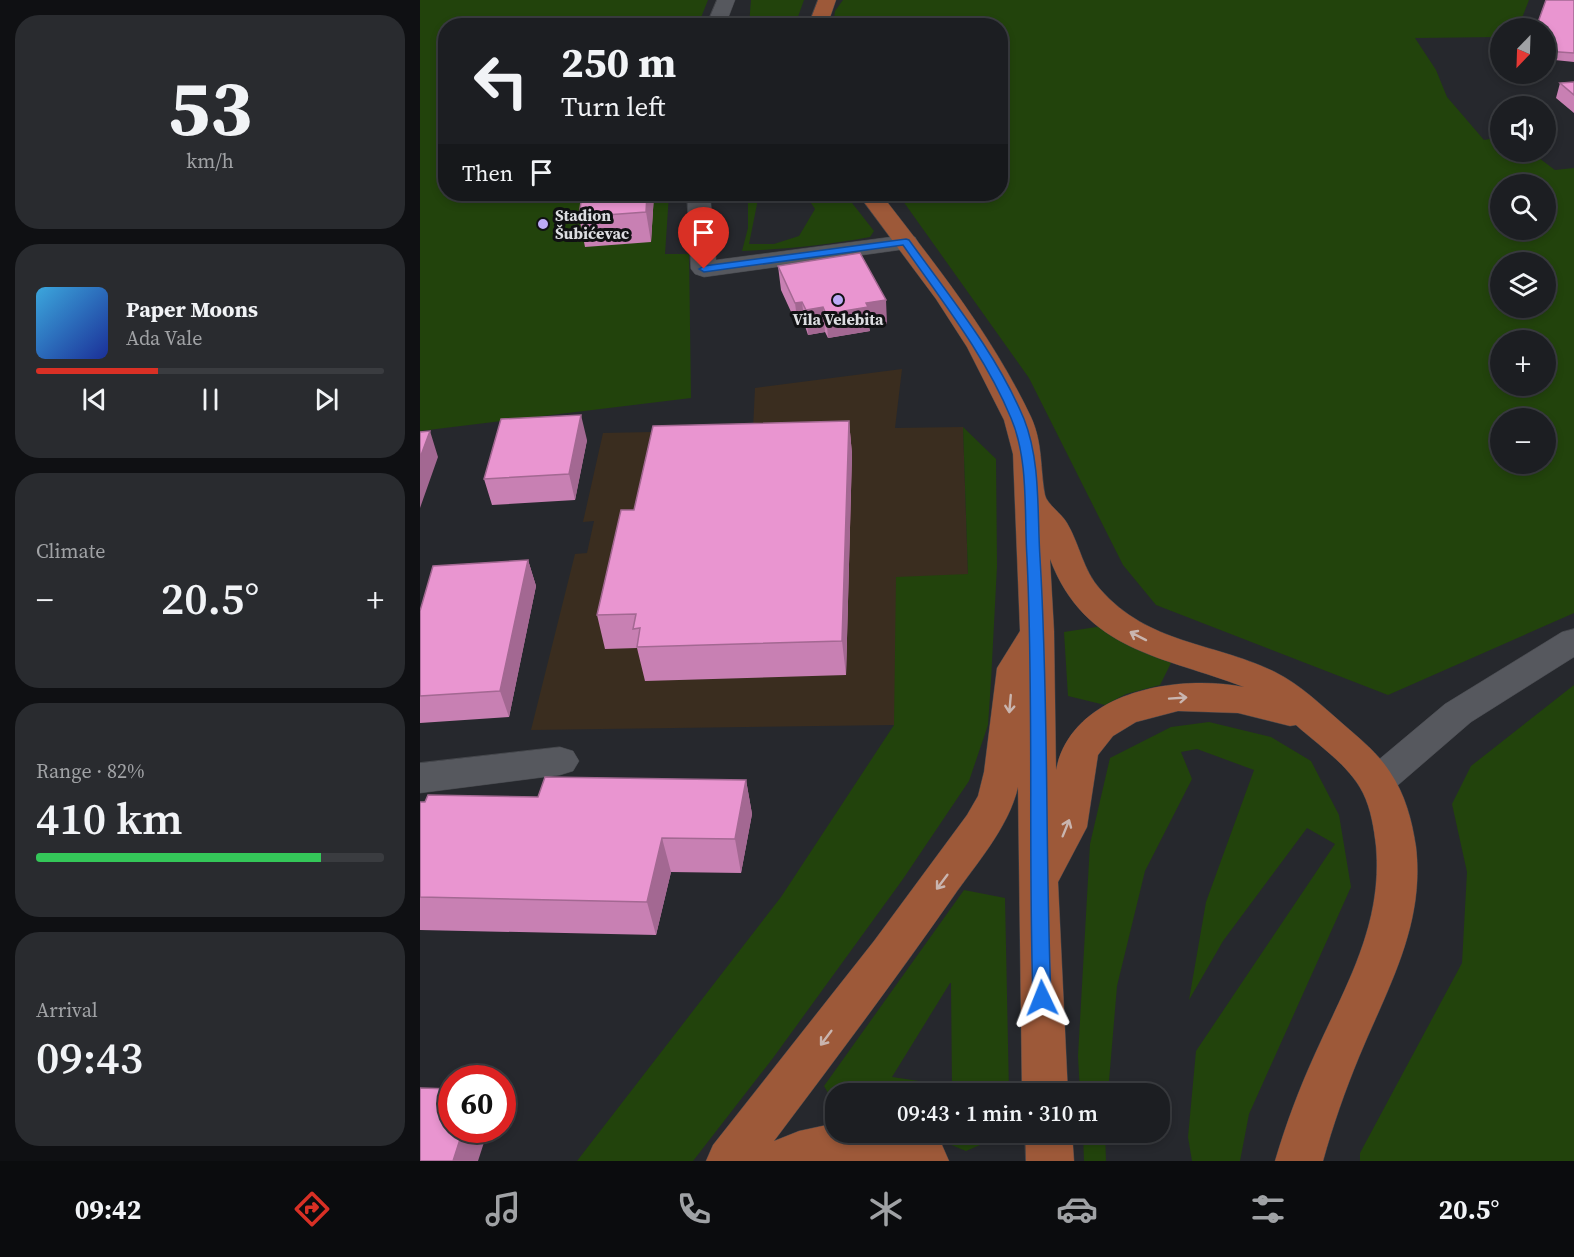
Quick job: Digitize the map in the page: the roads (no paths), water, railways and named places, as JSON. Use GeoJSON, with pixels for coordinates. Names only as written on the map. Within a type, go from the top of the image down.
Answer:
{"type":"FeatureCollection","features":[{"type":"Feature","properties":{"kind":"main road"},"geometry":{"type":"LineString","coordinates":[[820,18],[827,0]]}},
{"type":"Feature","properties":{"kind":"main road"},"geometry":{"type":"LineString","coordinates":[[874,201],[981,347],[1018,420],[1028,454],[1037,631],[1038,879],[1045,1083]]}},
{"type":"Feature","properties":{"kind":"main road"},"geometry":{"type":"LineString","coordinates":[[1031,503],[1046,514],[1054,525],[1069,568],[1084,594],[1105,615],[1133,634],[1165,649],[1243,673],[1272,687],[1299,706],[1352,753],[1377,782],[1390,810],[1399,864],[1396,906],[1384,957],[1312,1115],[1299,1161]]}},
{"type":"Feature","properties":{"kind":"main road"},"geometry":{"type":"LineString","coordinates":[[730,1161],[889,954],[981,826],[997,797],[1004,771],[1015,669],[1037,631]]}},
{"type":"Feature","properties":{"kind":"main road"},"geometry":{"type":"LineString","coordinates":[[1038,879],[1059,846],[1069,822],[1082,749],[1096,729],[1129,710],[1166,699],[1211,696],[1260,703],[1320,726]]}},
{"type":"Feature","properties":{"kind":"main road"},"geometry":{"type":"LineString","coordinates":[[1049,1143],[1050,1161]]}},
{"type":"Feature","properties":{"kind":"main road"},"geometry":{"type":"LineString","coordinates":[[782,1161],[803,1150],[850,1144],[897,1149],[925,1161]]}},
{"type":"Feature","properties":{"kind":"street"},"geometry":{"type":"LineString","coordinates":[[718,18],[726,0]]}},
{"type":"Feature","properties":{"kind":"street"},"geometry":{"type":"LineString","coordinates":[[699,201],[704,269],[906,242]]}},
{"type":"Feature","properties":{"kind":"street"},"geometry":{"type":"LineString","coordinates":[[1377,782],[1458,713],[1574,641]]}},
{"type":"Feature","properties":{"kind":"street"},"geometry":{"type":"LineString","coordinates":[[420,778],[560,761]]}},
{"type":"Feature","properties":{"kind":"place","name":"Stadion Šubićevac"},"geometry":{"type":"Point","coordinates":[543,224]}},
{"type":"Feature","properties":{"kind":"place","name":"Vila Velebita"},"geometry":{"type":"Point","coordinates":[838,300]}}]}
